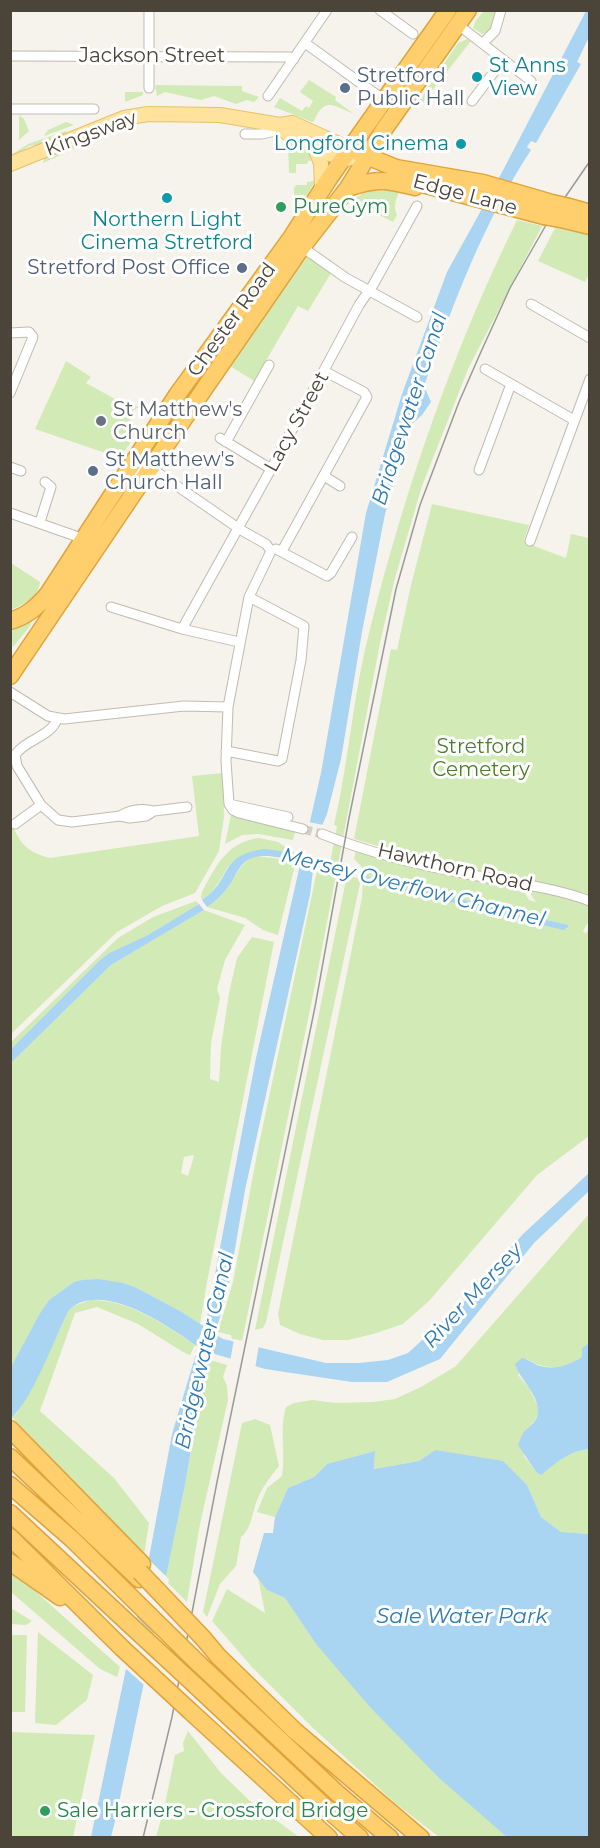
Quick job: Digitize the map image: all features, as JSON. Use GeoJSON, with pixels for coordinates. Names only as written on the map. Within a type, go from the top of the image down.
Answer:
{"type":"FeatureCollection","features":[{"type":"Feature","properties":{"kind":"highway","name":"Chester Road"},"geometry":{"type":"LineString","coordinates":[[10,621],[23,617],[36,608],[48,594],[177,395],[296,243],[348,188],[355,158],[384,100],[450,17],[468,10]]}},
{"type":"Feature","properties":{"kind":"highway","name":"Chester Road"},"geometry":{"type":"LineString","coordinates":[[10,676],[151,468],[296,243],[322,189],[385,128],[439,53],[450,17]]}},
{"type":"Feature","properties":{"kind":"highway"},"geometry":{"type":"LineString","coordinates":[[385,128],[384,149],[396,168]]}},
{"type":"Feature","properties":{"kind":"highway"},"geometry":{"type":"LineString","coordinates":[[296,243],[355,158]]}},
{"type":"Feature","properties":{"kind":"highway","name":"Edge Lane"},"geometry":{"type":"LineString","coordinates":[[355,158],[396,168],[483,183],[514,200]]}},
{"type":"Feature","properties":{"kind":"highway","name":"Edge Lane"},"geometry":{"type":"LineString","coordinates":[[355,158],[467,197],[514,200],[557,212],[590,226]]}},
{"type":"Feature","properties":{"kind":"highway"},"geometry":{"type":"LineString","coordinates":[[348,188],[368,181],[382,180],[447,195],[467,197]]}},
{"type":"Feature","properties":{"kind":"highway","name":"Edge Lane"},"geometry":{"type":"LineString","coordinates":[[557,212],[590,213]]}},
{"type":"Feature","properties":{"kind":"highway","name":"Chester Road"},"geometry":{"type":"LineString","coordinates":[[10,655],[31,631],[54,611]]}},
{"type":"Feature","properties":{"kind":"highway"},"geometry":{"type":"LineString","coordinates":[[10,1430],[74,1492],[140,1572]]}},
{"type":"Feature","properties":{"kind":"highway"},"geometry":{"type":"LineString","coordinates":[[12,1458],[140,1572],[203,1637],[355,1784]]}},
{"type":"Feature","properties":{"kind":"highway"},"geometry":{"type":"LineString","coordinates":[[10,1485],[72,1539],[198,1663],[337,1793],[390,1838]]}},
{"type":"Feature","properties":{"kind":"highway"},"geometry":{"type":"LineString","coordinates":[[10,1513],[360,1838]]}},
{"type":"Feature","properties":{"kind":"highway"},"geometry":{"type":"LineString","coordinates":[[10,1537],[122,1648],[329,1838]]}},
{"type":"Feature","properties":{"kind":"highway"},"geometry":{"type":"LineString","coordinates":[[10,1562],[99,1626]]}},
{"type":"Feature","properties":{"kind":"highway"},"geometry":{"type":"LineString","coordinates":[[203,1637],[218,1656],[295,1731],[420,1838]]}},
{"type":"Feature","properties":{"kind":"main road"},"geometry":{"type":"LineString","coordinates":[[355,158],[420,68],[439,53]]}},
{"type":"Feature","properties":{"kind":"main road","name":"Kingsway"},"geometry":{"type":"LineString","coordinates":[[10,164],[132,116],[148,114],[219,115],[277,124],[287,133],[315,140],[355,158]]}},
{"type":"Feature","properties":{"kind":"main road"},"geometry":{"type":"LineString","coordinates":[[315,140],[321,163],[322,189]]}},
{"type":"Feature","properties":{"kind":"street"},"geometry":{"type":"LineString","coordinates":[[149,10],[149,88]]}},
{"type":"Feature","properties":{"kind":"street"},"geometry":{"type":"LineString","coordinates":[[268,96],[327,10]]}},
{"type":"Feature","properties":{"kind":"street"},"geometry":{"type":"LineString","coordinates":[[380,10],[412,34]]}},
{"type":"Feature","properties":{"kind":"street"},"geometry":{"type":"LineString","coordinates":[[483,43],[495,31],[501,10]]}},
{"type":"Feature","properties":{"kind":"street"},"geometry":{"type":"LineString","coordinates":[[450,17],[531,81]]}},
{"type":"Feature","properties":{"kind":"street"},"geometry":{"type":"LineString","coordinates":[[304,43],[384,100]]}},
{"type":"Feature","properties":{"kind":"street","name":"Jackson Street"},"geometry":{"type":"LineString","coordinates":[[10,56],[294,58]]}},
{"type":"Feature","properties":{"kind":"street"},"geometry":{"type":"LineString","coordinates":[[472,101],[503,60]]}},
{"type":"Feature","properties":{"kind":"street"},"geometry":{"type":"LineString","coordinates":[[10,109],[94,109]]}},
{"type":"Feature","properties":{"kind":"street"},"geometry":{"type":"LineString","coordinates":[[245,134],[271,132],[277,124]]}},
{"type":"Feature","properties":{"kind":"street","name":"Lacy Street"},"geometry":{"type":"LineString","coordinates":[[182,630],[358,305],[369,291],[411,210]]}},
{"type":"Feature","properties":{"kind":"street"},"geometry":{"type":"LineString","coordinates":[[296,243],[346,278],[417,317]]}},
{"type":"Feature","properties":{"kind":"street"},"geometry":{"type":"LineString","coordinates":[[531,304],[590,338]]}},
{"type":"Feature","properties":{"kind":"street"},"geometry":{"type":"LineString","coordinates":[[10,333],[24,331],[32,333],[33,339],[10,393]]}},
{"type":"Feature","properties":{"kind":"street"},"geometry":{"type":"LineString","coordinates":[[269,365],[223,440],[271,469]]}},
{"type":"Feature","properties":{"kind":"street"},"geometry":{"type":"LineString","coordinates":[[485,369],[574,420]]}},
{"type":"Feature","properties":{"kind":"street"},"geometry":{"type":"LineString","coordinates":[[282,551],[367,395],[324,371]]}},
{"type":"Feature","properties":{"kind":"street"},"geometry":{"type":"LineString","coordinates":[[530,541],[590,379]]}},
{"type":"Feature","properties":{"kind":"street"},"geometry":{"type":"LineString","coordinates":[[479,470],[511,384]]}},
{"type":"Feature","properties":{"kind":"street"},"geometry":{"type":"LineString","coordinates":[[10,467],[21,471]]}},
{"type":"Feature","properties":{"kind":"street"},"geometry":{"type":"LineString","coordinates":[[126,476],[136,470],[151,468],[238,528],[269,546],[271,551]]}},
{"type":"Feature","properties":{"kind":"street"},"geometry":{"type":"LineString","coordinates":[[324,476],[340,486]]}},
{"type":"Feature","properties":{"kind":"street"},"geometry":{"type":"LineString","coordinates":[[40,522],[51,487],[45,482]]}},
{"type":"Feature","properties":{"kind":"street"},"geometry":{"type":"LineString","coordinates":[[10,513],[84,539]]}},
{"type":"Feature","properties":{"kind":"street"},"geometry":{"type":"LineString","coordinates":[[271,551],[282,551],[327,576],[332,573],[352,537]]}},
{"type":"Feature","properties":{"kind":"street"},"geometry":{"type":"LineString","coordinates":[[231,807],[226,751],[228,707],[249,597],[271,551]]}},
{"type":"Feature","properties":{"kind":"street"},"geometry":{"type":"LineString","coordinates":[[226,751],[275,760],[282,759],[301,660],[304,626],[249,597]]}},
{"type":"Feature","properties":{"kind":"street"},"geometry":{"type":"LineString","coordinates":[[111,607],[182,630],[239,642]]}},
{"type":"Feature","properties":{"kind":"street"},"geometry":{"type":"LineString","coordinates":[[10,692],[43,714],[57,719],[184,706],[228,707]]}},
{"type":"Feature","properties":{"kind":"street"},"geometry":{"type":"LineString","coordinates":[[57,719],[53,728],[13,755],[41,804],[52,816],[64,822],[120,816],[130,818],[146,816],[154,811],[187,807]]}},
{"type":"Feature","properties":{"kind":"street"},"geometry":{"type":"LineString","coordinates":[[15,824],[41,804]]}},
{"type":"Feature","properties":{"kind":"street"},"geometry":{"type":"LineString","coordinates":[[231,807],[288,817]]}},
{"type":"Feature","properties":{"kind":"street"},"geometry":{"type":"LineString","coordinates":[[231,807],[303,829]]}},
{"type":"Feature","properties":{"kind":"street","name":"Hawthorn Road"},"geometry":{"type":"LineString","coordinates":[[322,834],[445,870],[520,883],[590,901]]}},
{"type":"Feature","properties":{"kind":"green space"},"geometry":{"type":"Polygon","coordinates":[[[484,11],[498,11],[490,31],[482,34],[473,28],[476,20],[484,11]]]}},
{"type":"Feature","properties":{"kind":"green space"},"geometry":{"type":"Polygon","coordinates":[[[467,39],[471,41],[420,106],[417,104],[458,43],[467,39]]]}},
{"type":"Feature","properties":{"kind":"green space"},"geometry":{"type":"Polygon","coordinates":[[[309,80],[336,97],[335,100],[354,114],[330,105],[322,108],[312,122],[274,107],[280,98],[302,111],[306,106],[309,108],[313,101],[300,92],[309,80]]]}},
{"type":"Feature","properties":{"kind":"green space"},"geometry":{"type":"Polygon","coordinates":[[[155,85],[242,86],[242,91],[259,97],[254,102],[247,100],[236,104],[214,96],[201,100],[165,92],[157,96],[155,85]]]}},
{"type":"Feature","properties":{"kind":"green space"},"geometry":{"type":"Polygon","coordinates":[[[125,92],[143,92],[143,95],[125,102],[125,92]]]}},
{"type":"Feature","properties":{"kind":"green space"},"geometry":{"type":"Polygon","coordinates":[[[19,115],[24,119],[29,131],[19,140],[19,115]]]}},
{"type":"Feature","properties":{"kind":"green space"},"geometry":{"type":"Polygon","coordinates":[[[66,122],[74,125],[44,136],[48,130],[66,122]]]}},
{"type":"Feature","properties":{"kind":"green space"},"geometry":{"type":"Polygon","coordinates":[[[66,131],[67,133],[52,143],[29,146],[11,160],[11,155],[28,144],[66,131]]]}},
{"type":"Feature","properties":{"kind":"green space"},"geometry":{"type":"Polygon","coordinates":[[[288,142],[306,150],[315,160],[308,161],[307,164],[296,164],[296,173],[289,173],[288,142]]]}},
{"type":"Feature","properties":{"kind":"green space"},"geometry":{"type":"Polygon","coordinates":[[[82,143],[83,145],[43,163],[45,157],[61,148],[82,143]]]}},
{"type":"Feature","properties":{"kind":"green space"},"geometry":{"type":"Polygon","coordinates":[[[315,181],[304,200],[294,203],[296,185],[307,185],[307,182],[315,181]]]}},
{"type":"Feature","properties":{"kind":"green space"},"geometry":{"type":"Polygon","coordinates":[[[372,190],[399,192],[395,206],[397,215],[393,222],[352,201],[364,192],[372,190]]]}},
{"type":"Feature","properties":{"kind":"green space"},"geometry":{"type":"Polygon","coordinates":[[[517,220],[542,226],[468,369],[422,486],[395,578],[380,643],[316,980],[242,1341],[232,1339],[231,1335],[218,1332],[233,1282],[258,1149],[318,866],[329,869],[337,826],[334,825],[359,677],[370,629],[399,524],[433,421],[472,319],[517,220]]]}},
{"type":"Feature","properties":{"kind":"green space"},"geometry":{"type":"Polygon","coordinates":[[[555,228],[589,234],[589,274],[585,282],[538,261],[555,228]]]}},
{"type":"Feature","properties":{"kind":"green space"},"geometry":{"type":"Polygon","coordinates":[[[308,256],[331,273],[308,311],[298,306],[254,381],[230,366],[308,256]]]}},
{"type":"Feature","properties":{"kind":"green space"},"geometry":{"type":"Polygon","coordinates":[[[66,361],[91,377],[86,383],[115,399],[139,407],[126,415],[139,430],[120,458],[35,429],[66,361]]]}},
{"type":"Feature","properties":{"kind":"green space","name":"Stretford Cemetery"},"geometry":{"type":"Polygon","coordinates":[[[432,504],[529,525],[524,540],[534,542],[534,546],[566,558],[571,534],[589,538],[589,894],[512,877],[446,866],[354,839],[391,649],[397,650],[432,504]]]}},
{"type":"Feature","properties":{"kind":"green space"},"geometry":{"type":"Polygon","coordinates":[[[11,563],[40,582],[34,596],[11,610],[11,563]]]}},
{"type":"Feature","properties":{"kind":"green space"},"geometry":{"type":"Polygon","coordinates":[[[30,622],[31,625],[13,647],[11,636],[13,629],[30,622]]]}},
{"type":"Feature","properties":{"kind":"green space"},"geometry":{"type":"Polygon","coordinates":[[[223,773],[224,817],[219,851],[195,893],[162,906],[117,932],[11,1034],[10,832],[13,826],[27,847],[37,854],[50,858],[199,836],[192,776],[223,773]]]}},
{"type":"Feature","properties":{"kind":"green space"},"geometry":{"type":"Polygon","coordinates":[[[231,815],[295,832],[293,840],[258,834],[242,835],[225,844],[231,815]]]}},
{"type":"Feature","properties":{"kind":"green space"},"geometry":{"type":"Polygon","coordinates":[[[259,838],[278,842],[295,853],[257,851],[240,857],[232,862],[213,890],[202,900],[202,892],[224,857],[239,844],[259,838]]]}},
{"type":"Feature","properties":{"kind":"green space"},"geometry":{"type":"Polygon","coordinates":[[[356,850],[454,876],[522,888],[529,900],[536,902],[527,889],[562,896],[589,905],[589,921],[583,931],[586,934],[589,928],[589,1136],[537,1175],[429,1301],[403,1324],[348,1340],[323,1340],[300,1334],[280,1325],[278,1314],[362,897],[363,880],[542,925],[567,929],[568,925],[364,876],[362,867],[354,859],[356,850]]]}},
{"type":"Feature","properties":{"kind":"green space"},"geometry":{"type":"Polygon","coordinates":[[[256,856],[296,861],[278,935],[263,930],[245,918],[207,907],[223,893],[243,865],[256,856]]]}},
{"type":"Feature","properties":{"kind":"green space"},"geometry":{"type":"Polygon","coordinates":[[[347,875],[361,879],[266,1322],[263,1328],[255,1330],[347,875]]]}},
{"type":"Feature","properties":{"kind":"green space"},"geometry":{"type":"Polygon","coordinates":[[[196,901],[199,904],[148,935],[109,953],[100,960],[11,1049],[11,1042],[118,938],[153,917],[196,901]]]}},
{"type":"Feature","properties":{"kind":"green space"},"geometry":{"type":"Polygon","coordinates":[[[204,910],[245,925],[225,960],[217,989],[220,998],[211,1043],[210,1079],[219,1082],[221,1047],[237,958],[252,937],[274,942],[200,1324],[135,1287],[123,1283],[74,1282],[49,1300],[11,1369],[11,1063],[111,965],[204,910]],[[194,1156],[184,1157],[181,1173],[188,1176],[194,1156]]]}},
{"type":"Feature","properties":{"kind":"green space"},"geometry":{"type":"Polygon","coordinates":[[[589,1214],[589,1343],[582,1348],[582,1357],[562,1366],[548,1367],[527,1359],[518,1375],[529,1388],[539,1408],[536,1419],[527,1429],[524,1456],[536,1472],[541,1474],[569,1455],[589,1449],[589,1534],[561,1532],[541,1517],[527,1485],[435,1450],[419,1461],[374,1469],[375,1451],[327,1464],[314,1477],[288,1488],[275,1517],[257,1512],[267,1488],[282,1476],[283,1424],[286,1407],[312,1400],[336,1403],[395,1399],[421,1387],[456,1366],[589,1214]]]}},
{"type":"Feature","properties":{"kind":"green space"},"geometry":{"type":"Polygon","coordinates":[[[90,1300],[118,1304],[146,1315],[195,1345],[190,1355],[138,1324],[97,1307],[75,1313],[40,1411],[114,1478],[149,1523],[144,1555],[12,1417],[17,1413],[37,1378],[69,1310],[90,1300]]]}},
{"type":"Feature","properties":{"kind":"green space"},"geometry":{"type":"Polygon","coordinates":[[[207,1359],[227,1365],[223,1377],[227,1386],[228,1400],[200,1524],[187,1602],[165,1580],[185,1485],[207,1359]]]}},
{"type":"Feature","properties":{"kind":"green space"},"geometry":{"type":"Polygon","coordinates":[[[255,1419],[270,1425],[279,1466],[260,1494],[250,1525],[241,1537],[236,1566],[220,1584],[207,1617],[203,1612],[242,1423],[255,1419]]]}},
{"type":"Feature","properties":{"kind":"green space"},"geometry":{"type":"Polygon","coordinates":[[[11,1572],[120,1667],[117,1677],[100,1669],[11,1592],[11,1572]]]}},
{"type":"Feature","properties":{"kind":"green space"},"geometry":{"type":"Polygon","coordinates":[[[258,1577],[267,1590],[285,1598],[316,1644],[440,1779],[508,1837],[439,1837],[395,1803],[313,1728],[252,1667],[212,1621],[227,1589],[265,1613],[258,1577]]]}},
{"type":"Feature","properties":{"kind":"green space"},"geometry":{"type":"Polygon","coordinates":[[[10,1608],[32,1621],[26,1625],[11,1624],[10,1608]]]}},
{"type":"Feature","properties":{"kind":"green space"},"geometry":{"type":"Polygon","coordinates":[[[38,1632],[93,1675],[87,1700],[56,1725],[35,1723],[38,1632]]]}},
{"type":"Feature","properties":{"kind":"green space"},"geometry":{"type":"Polygon","coordinates":[[[11,1635],[27,1635],[25,1712],[11,1712],[11,1635]]]}},
{"type":"Feature","properties":{"kind":"green space"},"geometry":{"type":"Polygon","coordinates":[[[188,1731],[221,1773],[250,1801],[299,1837],[156,1837],[175,1755],[184,1751],[183,1743],[188,1731]]]}},
{"type":"Feature","properties":{"kind":"green space","name":"Sale Harriers - Crossford Bridge"},"geometry":{"type":"Polygon","coordinates":[[[11,1732],[95,1735],[73,1837],[11,1837],[11,1732]]]}},
{"type":"Feature","properties":{"kind":"water"},"geometry":{"type":"Polygon","coordinates":[[[586,11],[589,11],[589,37],[577,62],[581,64],[536,143],[531,141],[527,147],[531,150],[498,206],[470,265],[424,386],[431,402],[411,425],[385,514],[341,759],[327,814],[317,838],[310,895],[245,1190],[228,1290],[215,1334],[223,1339],[326,1363],[388,1360],[408,1353],[464,1302],[523,1234],[589,1173],[589,1191],[534,1243],[440,1359],[387,1382],[352,1382],[265,1369],[208,1352],[185,1485],[116,1817],[111,1837],[91,1837],[148,1563],[172,1434],[198,1347],[170,1328],[135,1309],[99,1300],[83,1302],[69,1310],[27,1398],[11,1418],[10,1369],[49,1300],[74,1282],[83,1280],[98,1279],[135,1287],[205,1327],[256,1058],[321,773],[366,513],[402,394],[447,272],[586,11]]]}},
{"type":"Feature","properties":{"kind":"water"},"geometry":{"type":"Polygon","coordinates":[[[265,849],[295,853],[293,860],[265,856],[246,861],[223,893],[207,907],[202,900],[219,884],[232,862],[250,852],[265,849]]]}},
{"type":"Feature","properties":{"kind":"water"},"geometry":{"type":"Polygon","coordinates":[[[364,876],[568,925],[568,927],[564,930],[542,925],[363,880],[364,876]]]}},
{"type":"Feature","properties":{"kind":"water"},"geometry":{"type":"Polygon","coordinates":[[[199,904],[204,910],[111,965],[11,1063],[11,1049],[100,960],[109,953],[148,935],[199,904]]]}},
{"type":"Feature","properties":{"kind":"water"},"geometry":{"type":"Polygon","coordinates":[[[589,1343],[589,1449],[569,1455],[541,1475],[536,1472],[518,1445],[524,1432],[536,1419],[538,1410],[534,1396],[515,1364],[522,1358],[540,1366],[562,1366],[582,1357],[582,1348],[589,1343]]]}},
{"type":"Feature","properties":{"kind":"water","name":"Sale Water Park"},"geometry":{"type":"Polygon","coordinates":[[[435,1450],[503,1461],[527,1485],[541,1517],[561,1532],[589,1534],[589,1837],[507,1837],[440,1779],[370,1707],[316,1644],[285,1598],[267,1590],[253,1572],[264,1533],[273,1533],[275,1517],[288,1488],[314,1477],[327,1464],[375,1451],[374,1469],[419,1461],[435,1450]]]}},
{"type":"Feature","properties":{"kind":"pier"},"geometry":{"type":"Polygon","coordinates":[[[308,822],[324,825],[315,865],[299,862],[308,822]]]}},
{"type":"Feature","properties":{"kind":"pier"},"geometry":{"type":"Polygon","coordinates":[[[205,1322],[219,1328],[209,1359],[193,1355],[205,1322]]]}},
{"type":"Feature","properties":{"kind":"pier"},"geometry":{"type":"Polygon","coordinates":[[[234,1339],[259,1345],[255,1369],[230,1362],[234,1339]]]}},
{"type":"Feature","properties":{"kind":"pier"},"geometry":{"type":"Polygon","coordinates":[[[146,1557],[169,1579],[157,1633],[135,1612],[146,1557]]]}},
{"type":"Feature","properties":{"kind":"pier"},"geometry":{"type":"Polygon","coordinates":[[[135,1616],[156,1636],[145,1686],[124,1667],[135,1616]]]}},
{"type":"Feature","properties":{"kind":"waterway","name":"Mersey Overflow Channel"},"geometry":{"type":"LineString","coordinates":[[293,856],[305,859]]}},
{"type":"Feature","properties":{"kind":"waterway","name":"Mersey Overflow Channel"},"geometry":{"type":"LineString","coordinates":[[327,866],[350,874]]}},
{"type":"Feature","properties":{"kind":"tunnel"},"geometry":{"type":"LineString","coordinates":[[303,829],[322,834]]}},
{"type":"Feature","properties":{"kind":"tram line"},"geometry":{"type":"LineString","coordinates":[[143,1838],[172,1717],[217,1482],[315,1007],[349,818],[396,589],[420,505],[480,354],[510,288],[546,225],[590,161]]}},
{"type":"Feature","properties":{"kind":"place","name":"St Anns View"},"geometry":{"type":"Point","coordinates":[477,77]}},
{"type":"Feature","properties":{"kind":"place","name":"Stretford Public Hall"},"geometry":{"type":"Point","coordinates":[345,88]}},
{"type":"Feature","properties":{"kind":"place","name":"Longford Cinema"},"geometry":{"type":"Point","coordinates":[461,144]}},
{"type":"Feature","properties":{"kind":"place","name":"Northern Light Cinema Stretford"},"geometry":{"type":"Point","coordinates":[167,198]}},
{"type":"Feature","properties":{"kind":"place","name":"PureGym"},"geometry":{"type":"Point","coordinates":[281,207]}},
{"type":"Feature","properties":{"kind":"place","name":"Stretford Post Office"},"geometry":{"type":"Point","coordinates":[242,268]}},
{"type":"Feature","properties":{"kind":"place","name":"St Matthew's Church"},"geometry":{"type":"Point","coordinates":[101,421]}},
{"type":"Feature","properties":{"kind":"place","name":"St Matthew's Church Hall"},"geometry":{"type":"Point","coordinates":[93,471]}},
{"type":"Feature","properties":{"kind":"place","name":"Sale Harriers - Crossford Bridge"},"geometry":{"type":"Point","coordinates":[45,1811]}},
{"type":"Feature","properties":{"kind":"water label","name":"Bridgewater Canal"},"geometry":{"type":"Point","coordinates":[410,409]}},
{"type":"Feature","properties":{"kind":"water label","name":"River Mersey"},"geometry":{"type":"Point","coordinates":[473,1296]}},
{"type":"Feature","properties":{"kind":"water label","name":"Bridgewater Canal"},"geometry":{"type":"Point","coordinates":[205,1351]}}]}
